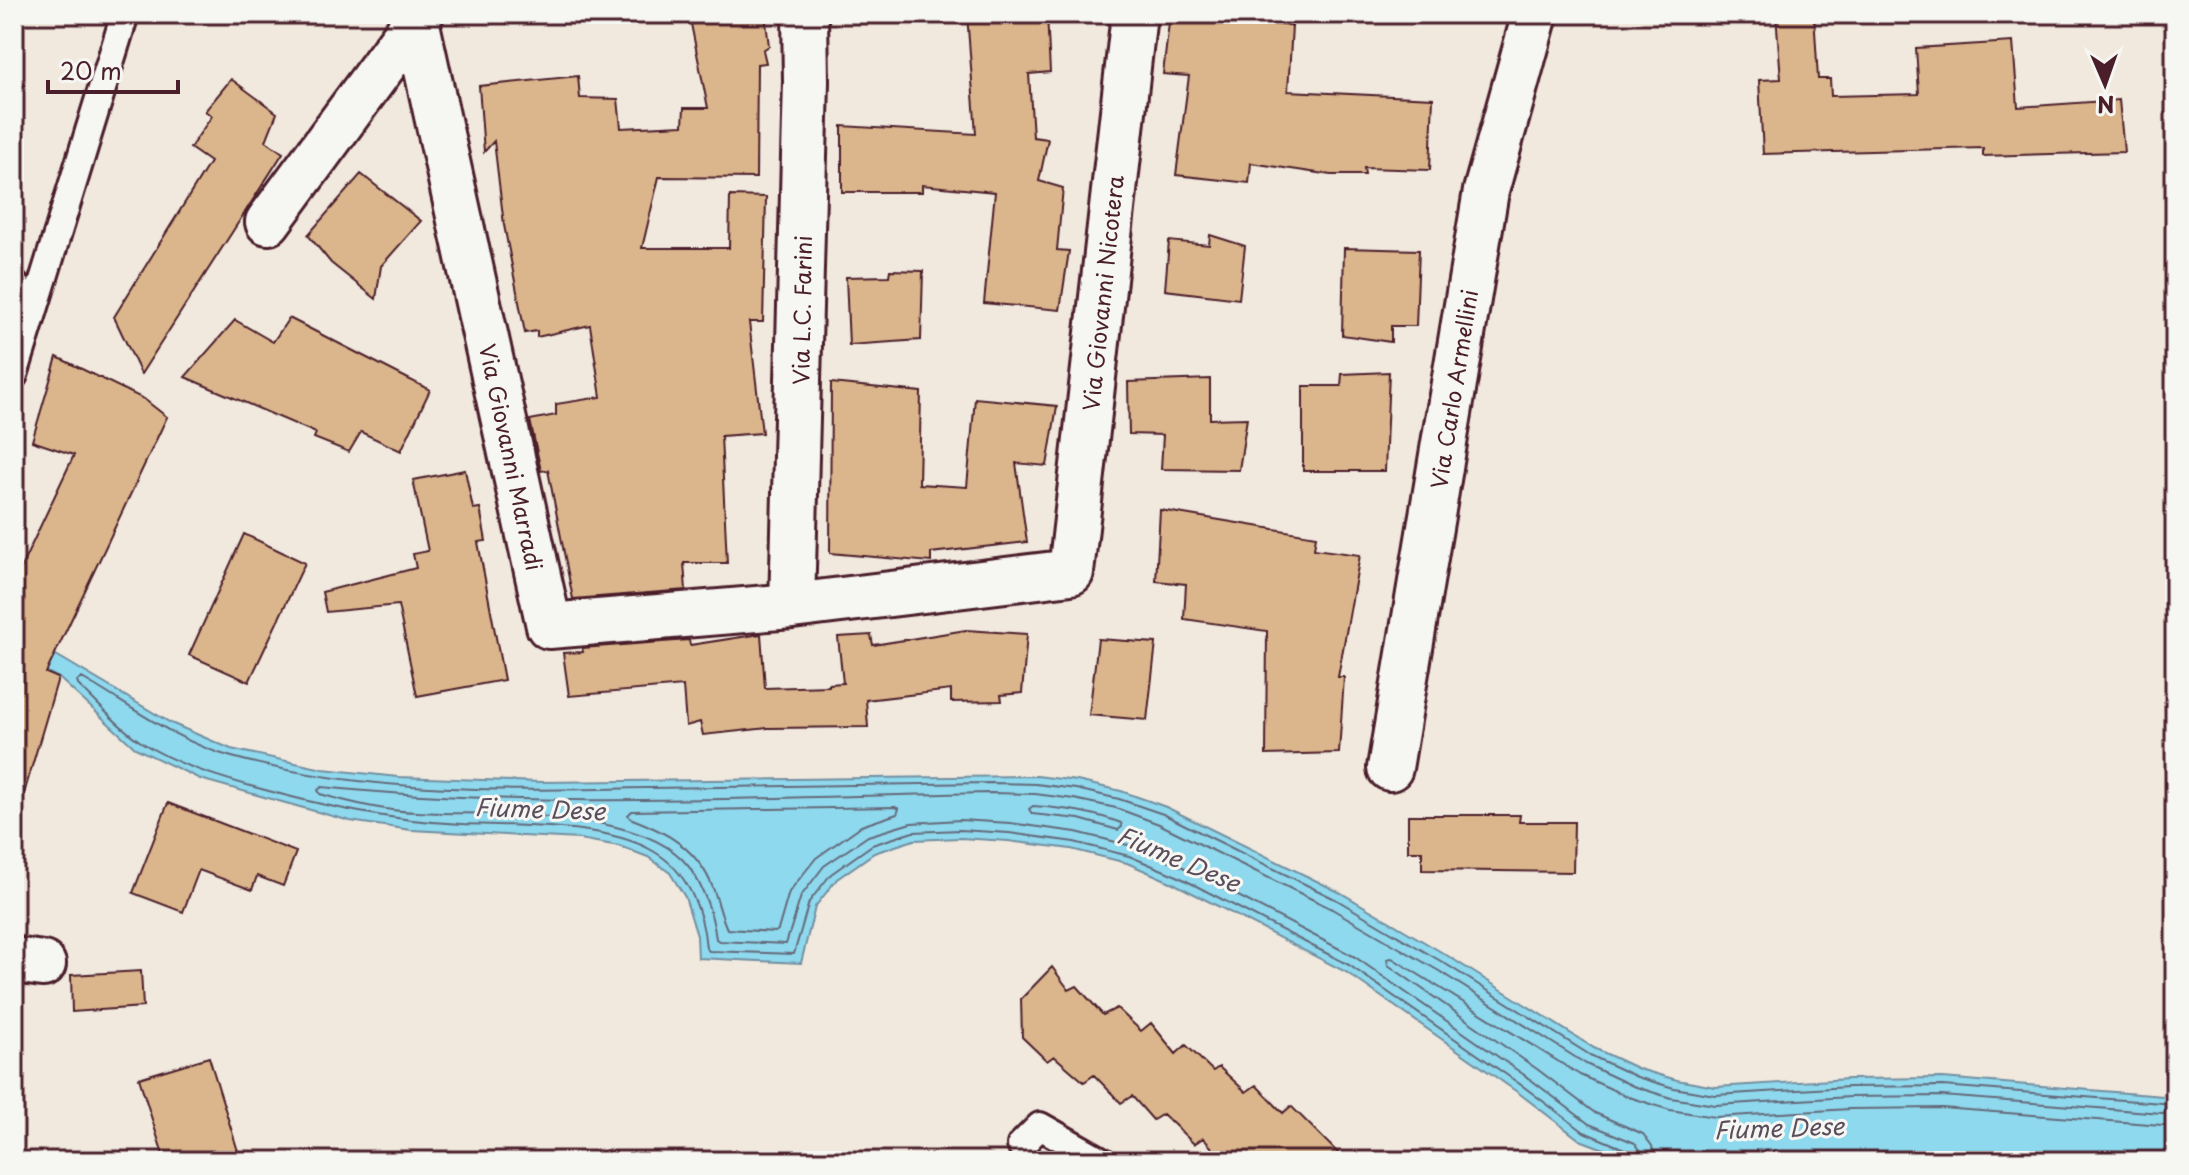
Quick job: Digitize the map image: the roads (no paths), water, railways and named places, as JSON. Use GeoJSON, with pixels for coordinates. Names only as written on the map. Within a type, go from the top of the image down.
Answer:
{"type":"FeatureCollection","features":[{"type":"Feature","properties":{"kind":"street","name":"Via L.C. Farini"},"geometry":{"type":"LineString","coordinates":[[792,606],[806,81],[805,14]]}},
{"type":"Feature","properties":{"kind":"street","name":"Via Giovanni Nicotera"},"geometry":{"type":"LineString","coordinates":[[1071,572],[1134,14]]}},
{"type":"Feature","properties":{"kind":"street","name":"Via Carlo Armellini"},"geometry":{"type":"LineString","coordinates":[[1390,768],[1486,191],[1535,14]]}},
{"type":"Feature","properties":{"kind":"street","name":"Via Giovanni Marradi"},"geometry":{"type":"LineString","coordinates":[[419,17],[549,626],[792,606],[1071,572]]}},
{"type":"Feature","properties":{"kind":"street","name":"Via Giovanni Marradi"},"geometry":{"type":"LineString","coordinates":[[268,222],[419,17]]}},
{"type":"Feature","properties":{"kind":"lane"},"geometry":{"type":"LineString","coordinates":[[14,375],[125,14]]}},
{"type":"Feature","properties":{"kind":"lane"},"geometry":{"type":"LineString","coordinates":[[14,284],[33,311]]}},
{"type":"Feature","properties":{"kind":"lane"},"geometry":{"type":"LineString","coordinates":[[1021,1145],[1040,1126],[1102,1161]]}},
{"type":"Feature","properties":{"kind":"water","name":"Fiume Dese"},"geometry":{"type":"Polygon","coordinates":[[[14,630],[171,723],[231,749],[323,769],[398,777],[541,782],[1037,776],[1121,791],[1166,807],[1341,893],[1594,1048],[1639,1069],[1715,1087],[1849,1079],[1943,1078],[2175,1097],[2175,1161],[1636,1161],[1580,1140],[1346,972],[1173,883],[1127,863],[1071,849],[960,838],[914,840],[874,853],[837,879],[815,907],[801,963],[698,958],[697,936],[685,897],[670,873],[648,857],[619,846],[579,839],[411,830],[350,821],[200,779],[135,748],[59,678],[14,655],[14,630]]]}}]}
